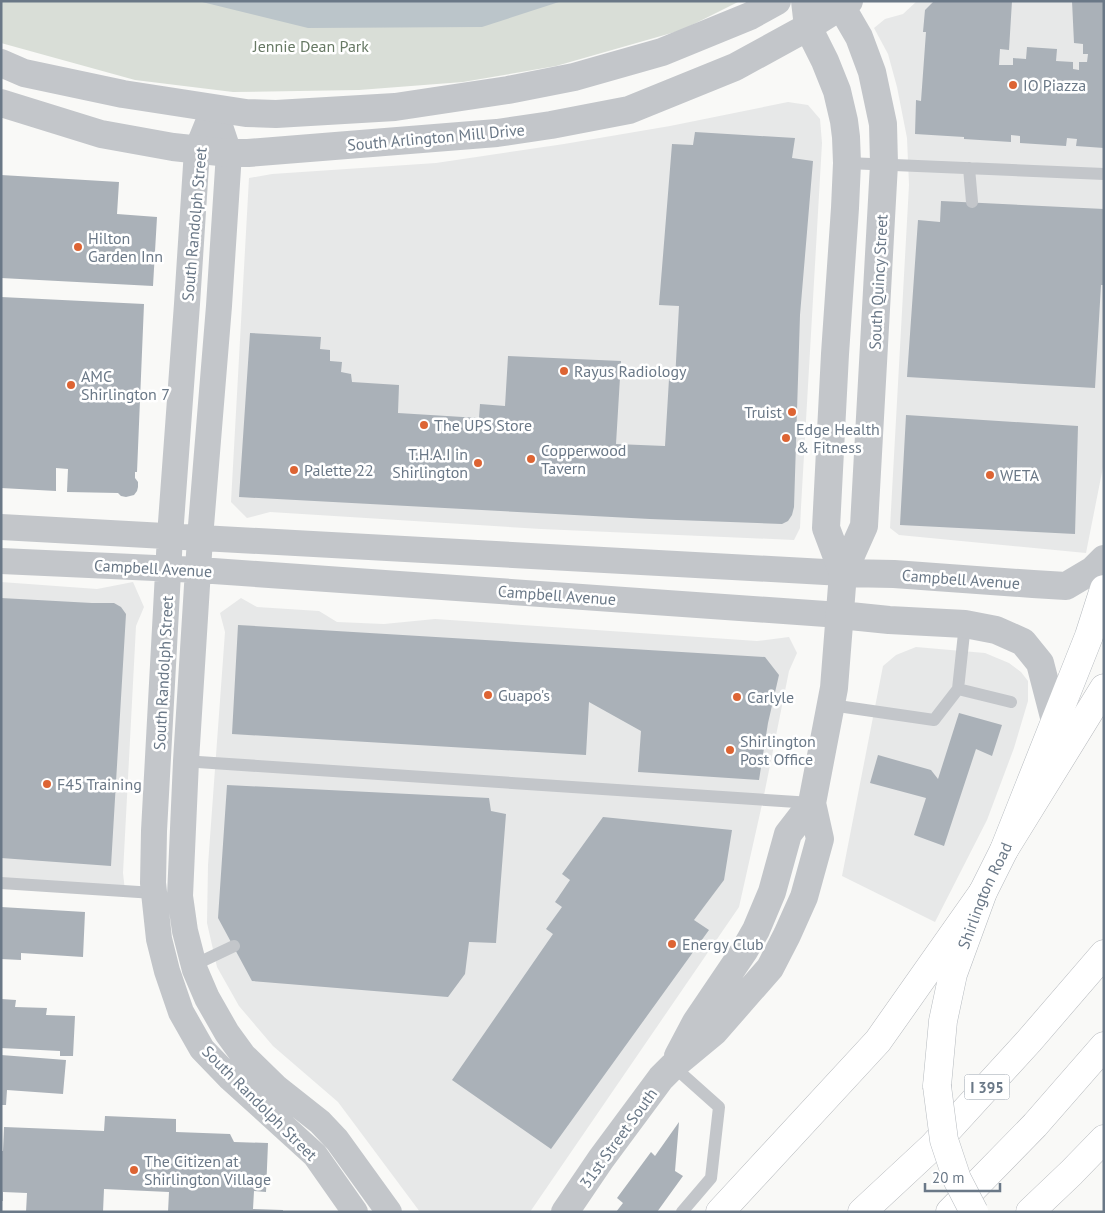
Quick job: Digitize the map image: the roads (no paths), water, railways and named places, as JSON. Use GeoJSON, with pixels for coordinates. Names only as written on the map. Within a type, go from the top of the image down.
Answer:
{"type":"FeatureCollection","features":[{"type":"Feature","properties":{"kind":"main road","name":"Shirlington Road"},"geometry":{"type":"LineString","coordinates":[[974,1212],[957,1179],[944,1140],[937,1086],[943,1021],[953,974],[984,892],[1004,850],[1089,636],[1104,589]]}},
{"type":"Feature","properties":{"kind":"main road"},"geometry":{"type":"LineString","coordinates":[[1004,850],[1104,688]]}},
{"type":"Feature","properties":{"kind":"main road"},"geometry":{"type":"LineString","coordinates":[[720,1212],[878,1041],[984,892]]}},
{"type":"Feature","properties":{"kind":"main road","name":"I 395"},"geometry":{"type":"LineString","coordinates":[[862,1212],[934,1146],[1030,1041],[1104,954]]}},
{"type":"Feature","properties":{"kind":"main road"},"geometry":{"type":"LineString","coordinates":[[950,1212],[1035,1125],[1104,1046]]}},
{"type":"Feature","properties":{"kind":"main road"},"geometry":{"type":"LineString","coordinates":[[1030,1212],[1104,1138]]}},
{"type":"Feature","properties":{"kind":"street","name":"South Arlington Mill Drive"},"geometry":{"type":"LineString","coordinates":[[1,63],[24,73],[123,94],[246,112],[276,114],[395,107],[574,78],[662,52],[750,16],[777,1]]}},
{"type":"Feature","properties":{"kind":"street","name":"South Arlington Mill Drive"},"geometry":{"type":"LineString","coordinates":[[1,103],[101,134],[167,146],[229,153],[497,133],[629,110],[735,68],[807,14],[840,3]]}},
{"type":"Feature","properties":{"kind":"street","name":"South Quincy Street"},"geometry":{"type":"LineString","coordinates":[[812,803],[834,688],[843,573],[864,526],[884,164],[884,124],[879,97],[859,36],[840,3]]}},
{"type":"Feature","properties":{"kind":"street","name":"South Quincy Street"},"geometry":{"type":"LineString","coordinates":[[807,14],[832,77],[841,106],[845,129],[847,163],[826,528],[843,573]]}},
{"type":"Feature","properties":{"kind":"street","name":"South Randolph Street"},"geometry":{"type":"LineString","coordinates":[[214,108],[197,150],[188,304],[170,536],[152,883],[159,939],[167,971],[181,1012],[202,1049],[224,1073],[314,1155],[355,1212]]}},
{"type":"Feature","properties":{"kind":"street","name":"South Randolph Street"},"geometry":{"type":"LineString","coordinates":[[214,108],[229,153],[219,306],[200,538],[186,761],[180,896],[185,931],[195,970],[207,998],[227,1034],[243,1055],[277,1088],[320,1122],[337,1140],[389,1212]]}},
{"type":"Feature","properties":{"kind":"street","name":"Campbell Avenue"},"geometry":{"type":"LineString","coordinates":[[1,527],[843,573],[894,574],[1066,586],[1093,570],[1104,559]]}},
{"type":"Feature","properties":{"kind":"street","name":"Campbell Avenue"},"geometry":{"type":"LineString","coordinates":[[1,560],[199,570],[966,624],[996,630],[1023,642],[1040,663],[1055,721]]}},
{"type":"Feature","properties":{"kind":"street","name":"31st Street South"},"geometry":{"type":"LineString","coordinates":[[565,1212],[601,1159],[661,1078],[714,1032],[770,968],[804,897],[820,839],[812,803]]}},
{"type":"Feature","properties":{"kind":"lane"},"geometry":{"type":"LineString","coordinates":[[847,163],[1104,174]]}},
{"type":"Feature","properties":{"kind":"lane"},"geometry":{"type":"LineString","coordinates":[[969,168],[972,202]]}},
{"type":"Feature","properties":{"kind":"lane"},"geometry":{"type":"LineString","coordinates":[[831,705],[934,720],[958,689],[966,624]]}},
{"type":"Feature","properties":{"kind":"lane"},"geometry":{"type":"LineString","coordinates":[[958,689],[1010,702]]}},
{"type":"Feature","properties":{"kind":"lane"},"geometry":{"type":"LineString","coordinates":[[158,760],[812,803]]}},
{"type":"Feature","properties":{"kind":"lane"},"geometry":{"type":"LineString","coordinates":[[1,884],[154,893]]}},
{"type":"Feature","properties":{"kind":"lane"},"geometry":{"type":"LineString","coordinates":[[194,964],[234,946]]}},
{"type":"Feature","properties":{"kind":"lane"},"geometry":{"type":"LineString","coordinates":[[674,1066],[719,1107],[711,1178],[682,1212]]}},
{"type":"Feature","properties":{"kind":"place","name":"IO Piazza"},"geometry":{"type":"Point","coordinates":[1013,85]}},
{"type":"Feature","properties":{"kind":"place","name":"Hilton Garden Inn"},"geometry":{"type":"Point","coordinates":[78,247]}},
{"type":"Feature","properties":{"kind":"place","name":"Rayus Radiology"},"geometry":{"type":"Point","coordinates":[564,371]}},
{"type":"Feature","properties":{"kind":"place","name":"AMC Shirlington 7"},"geometry":{"type":"Point","coordinates":[71,385]}},
{"type":"Feature","properties":{"kind":"place","name":"Truist"},"geometry":{"type":"Point","coordinates":[792,412]}},
{"type":"Feature","properties":{"kind":"place","name":"The UPS Store"},"geometry":{"type":"Point","coordinates":[424,425]}},
{"type":"Feature","properties":{"kind":"place","name":"Edge Health & Fitness"},"geometry":{"type":"Point","coordinates":[786,438]}},
{"type":"Feature","properties":{"kind":"place","name":"Copperwood Tavern"},"geometry":{"type":"Point","coordinates":[531,459]}},
{"type":"Feature","properties":{"kind":"place","name":"T.H.A.I in Shirlington"},"geometry":{"type":"Point","coordinates":[478,463]}},
{"type":"Feature","properties":{"kind":"place","name":"Palette 22"},"geometry":{"type":"Point","coordinates":[294,470]}},
{"type":"Feature","properties":{"kind":"place","name":"WETA"},"geometry":{"type":"Point","coordinates":[990,475]}},
{"type":"Feature","properties":{"kind":"place","name":"Guapo's"},"geometry":{"type":"Point","coordinates":[488,695]}},
{"type":"Feature","properties":{"kind":"place","name":"Carlyle"},"geometry":{"type":"Point","coordinates":[737,697]}},
{"type":"Feature","properties":{"kind":"place","name":"Shirlington Post Office"},"geometry":{"type":"Point","coordinates":[730,750]}},
{"type":"Feature","properties":{"kind":"place","name":"F45 Training"},"geometry":{"type":"Point","coordinates":[47,784]}},
{"type":"Feature","properties":{"kind":"place","name":"Energy Club"},"geometry":{"type":"Point","coordinates":[672,944]}},
{"type":"Feature","properties":{"kind":"place","name":"The Citizen at Shirlington Village"},"geometry":{"type":"Point","coordinates":[134,1170]}},
{"type":"Feature","properties":{"kind":"park label","name":"Jennie Dean Park"},"geometry":{"type":"Point","coordinates":[311,46]}}]}
